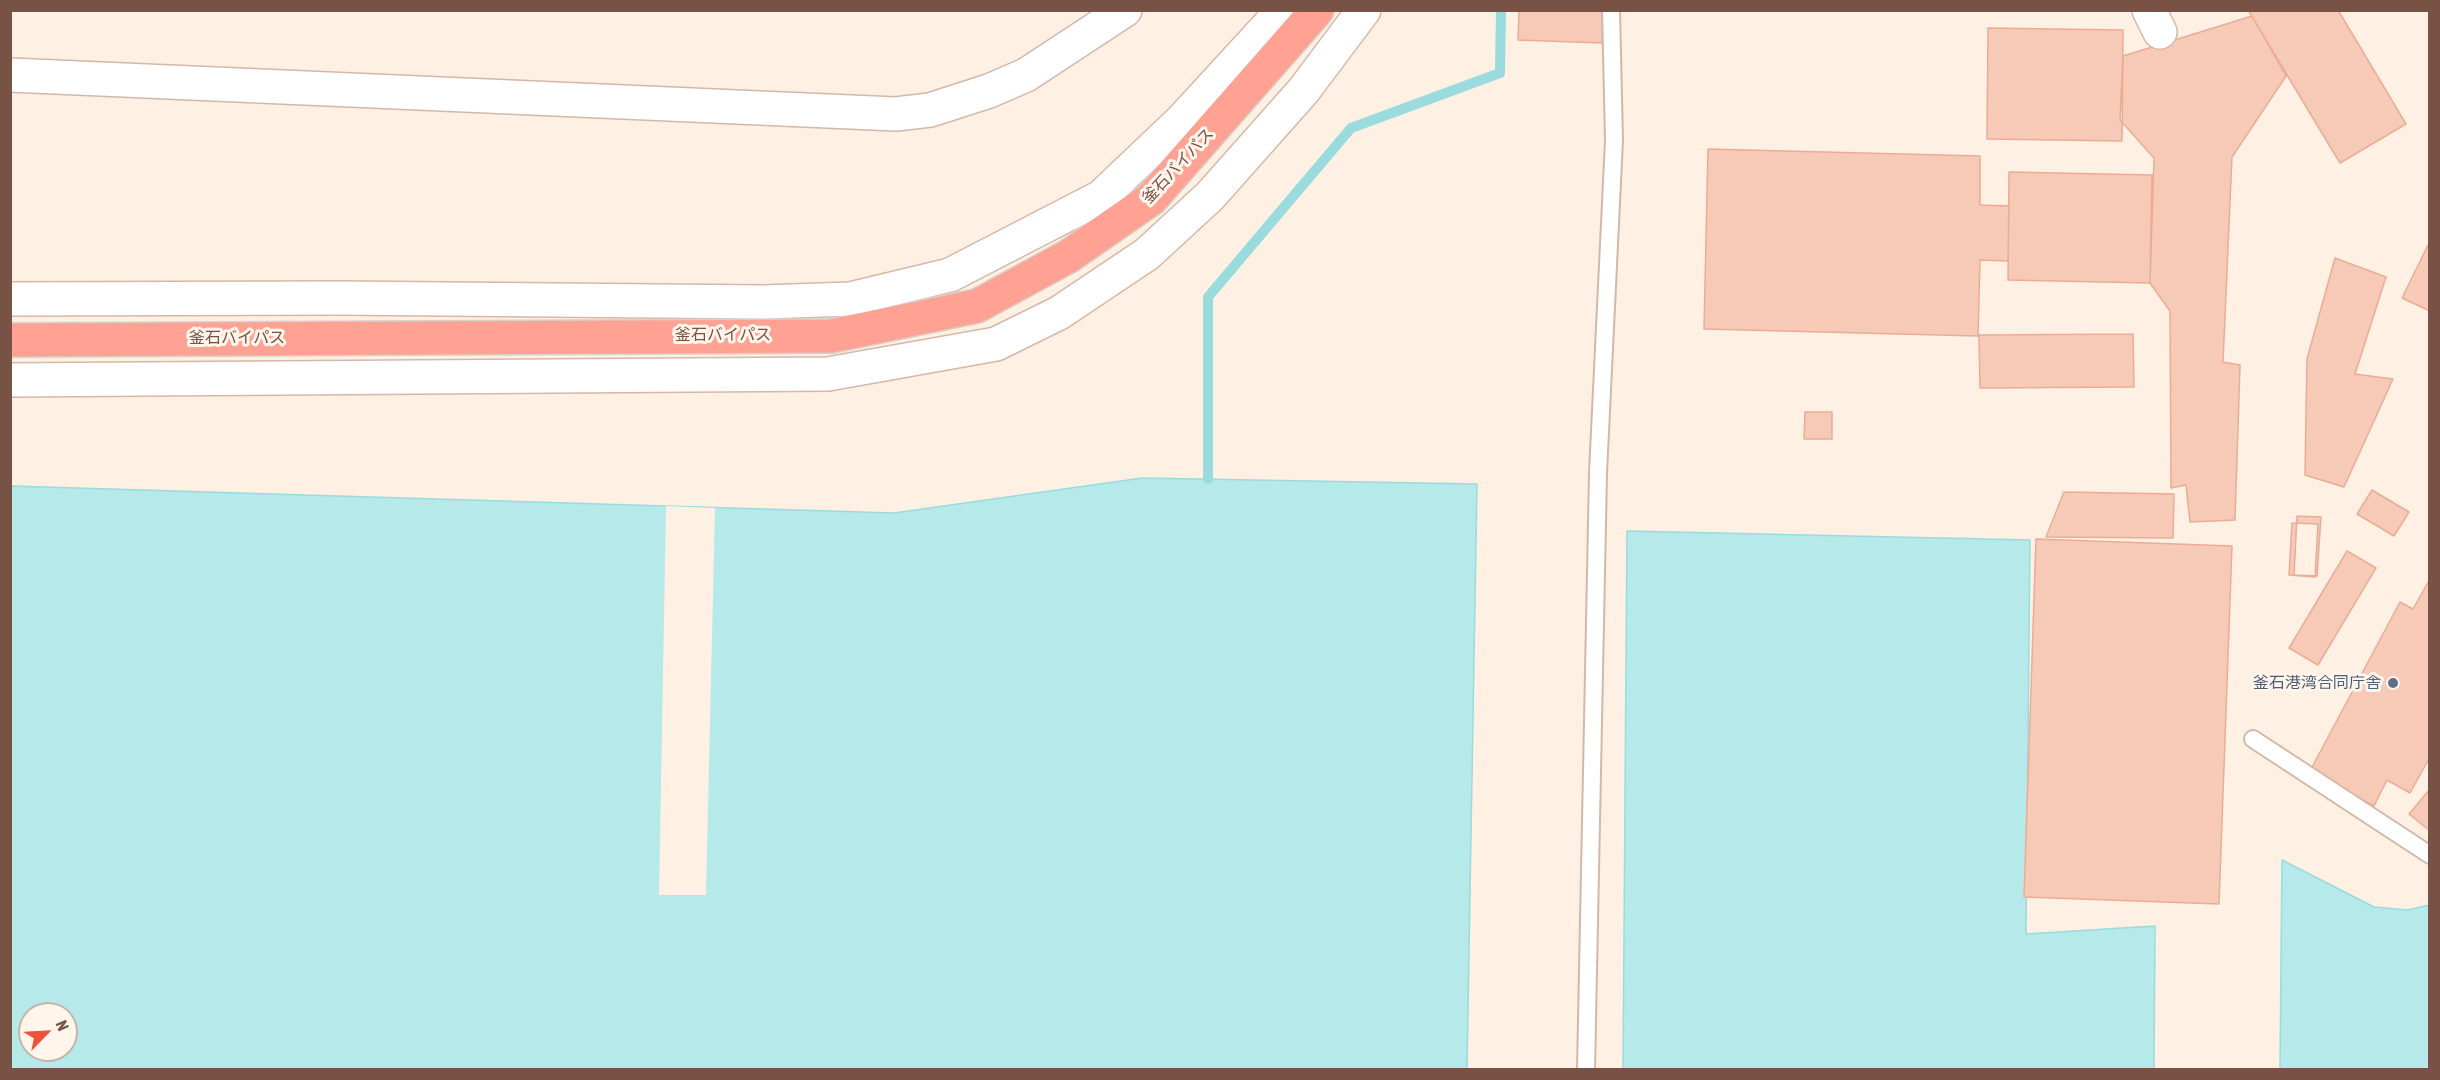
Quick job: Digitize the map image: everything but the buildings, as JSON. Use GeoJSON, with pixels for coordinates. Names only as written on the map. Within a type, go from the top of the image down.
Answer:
{"type":"FeatureCollection","features":[{"type":"Feature","properties":{"kind":"highway","name":"釜石バイパス"},"geometry":{"type":"LineString","coordinates":[[10,340],[831,336],[977,306],[1069,256],[1151,199],[1317,10]]}},
{"type":"Feature","properties":{"kind":"street"},"geometry":{"type":"LineString","coordinates":[[10,75],[896,114],[930,110],[989,91],[1026,75],[1125,10]]}},
{"type":"Feature","properties":{"kind":"street"},"geometry":{"type":"LineString","coordinates":[[10,299],[339,298],[764,303],[850,299],[950,275],[1101,197],[1183,119],[1283,10]]}},
{"type":"Feature","properties":{"kind":"street"},"geometry":{"type":"LineString","coordinates":[[10,380],[828,374],[996,344],[1059,313],[1146,254],[1210,196],[1304,90],[1364,10]]}},
{"type":"Feature","properties":{"kind":"lane"},"geometry":{"type":"LineString","coordinates":[[1586,1070],[1598,473],[1614,140],[1611,10]]}},
{"type":"Feature","properties":{"kind":"lane"},"geometry":{"type":"LineString","coordinates":[[2253,739],[2430,855]]}},
{"type":"Feature","properties":{"kind":"water"},"geometry":{"type":"Polygon","coordinates":[[[1142,478],[1477,484],[1467,1069],[11,1070],[11,486],[894,513],[1142,478]]]}},
{"type":"Feature","properties":{"kind":"water"},"geometry":{"type":"Polygon","coordinates":[[[1627,531],[2030,540],[2026,934],[2155,926],[2154,1069],[1623,1070],[1627,531]]]}},
{"type":"Feature","properties":{"kind":"water"},"geometry":{"type":"Polygon","coordinates":[[[2282,860],[2374,907],[2408,910],[2429,905],[2429,1069],[2280,1069],[2282,860]]]}},
{"type":"Feature","properties":{"kind":"pier"},"geometry":{"type":"Polygon","coordinates":[[[666,506],[715,508],[706,895],[659,895],[666,506]]]}},
{"type":"Feature","properties":{"kind":"waterway"},"geometry":{"type":"LineString","coordinates":[[1208,479],[1208,297],[1351,128],[1500,73],[1501,10]]}},
{"type":"Feature","properties":{"kind":"place","name":"釜石港湾合同庁舎"},"geometry":{"type":"Point","coordinates":[2393,683]}}]}
